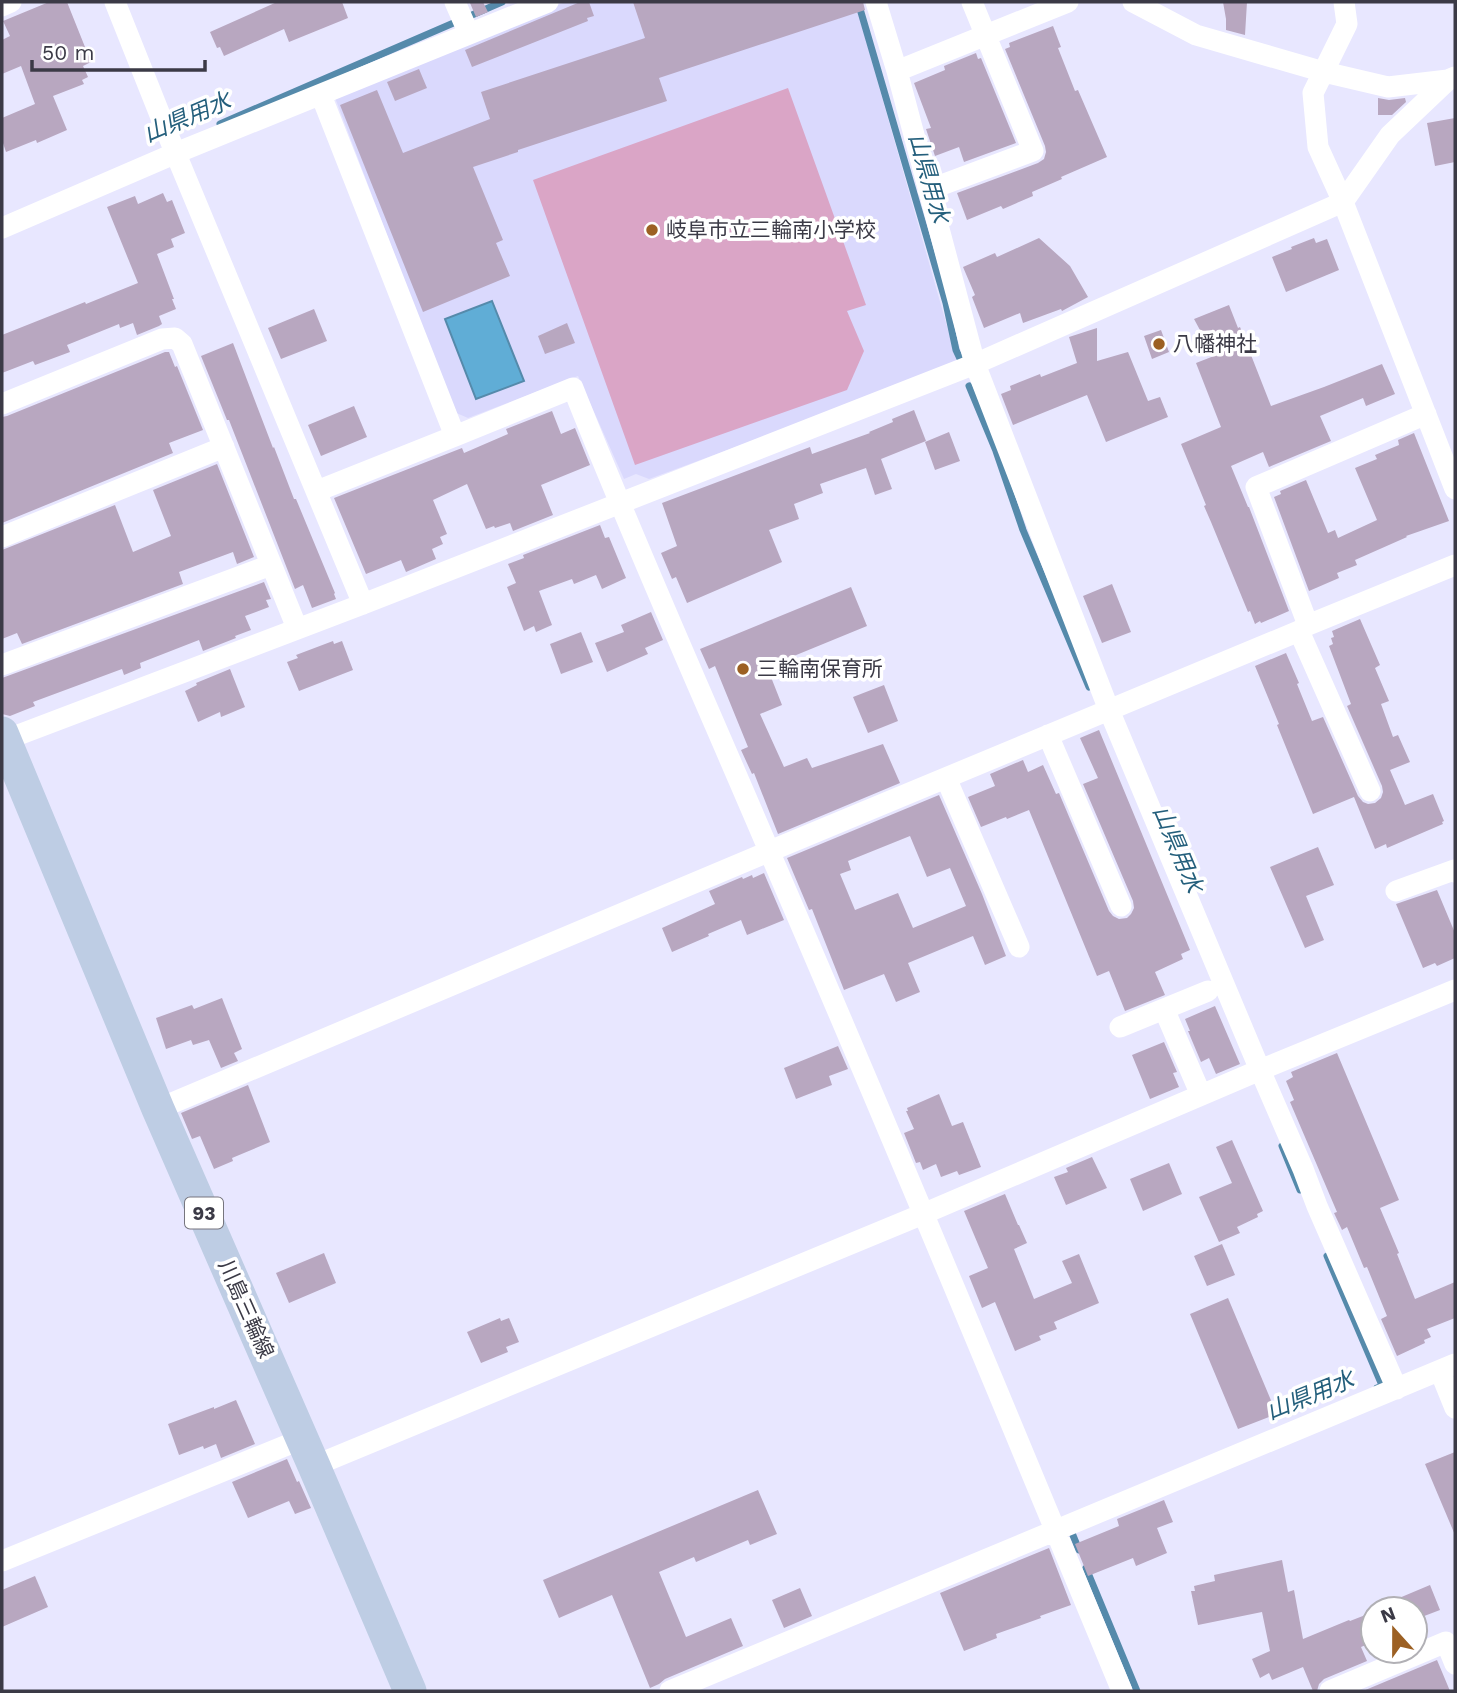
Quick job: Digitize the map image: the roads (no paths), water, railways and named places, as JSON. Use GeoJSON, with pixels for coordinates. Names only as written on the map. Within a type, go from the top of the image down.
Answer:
{"type":"FeatureCollection","features":[{"type":"Feature","properties":{"kind":"main road","name":"川島三輪線"},"geometry":{"type":"LineString","coordinates":[[3,736],[158,1109],[410,1691]]}},
{"type":"Feature","properties":{"kind":"street"},"geometry":{"type":"LineString","coordinates":[[2,6],[11,2]]}},
{"type":"Feature","properties":{"kind":"street"},"geometry":{"type":"LineString","coordinates":[[115,2],[363,604]]}},
{"type":"Feature","properties":{"kind":"street"},"geometry":{"type":"LineString","coordinates":[[455,2],[469,34]]}},
{"type":"Feature","properties":{"kind":"street"},"geometry":{"type":"LineString","coordinates":[[2,228],[173,145],[321,94],[548,2]]}},
{"type":"Feature","properties":{"kind":"street"},"geometry":{"type":"LineString","coordinates":[[876,2],[975,364],[1109,710],[1259,1070],[1397,1389]]}},
{"type":"Feature","properties":{"kind":"street"},"geometry":{"type":"LineString","coordinates":[[928,190],[1033,151],[972,2]]}},
{"type":"Feature","properties":{"kind":"street"},"geometry":{"type":"LineString","coordinates":[[897,71],[1068,2]]}},
{"type":"Feature","properties":{"kind":"street"},"geometry":{"type":"LineString","coordinates":[[1133,2],[1196,34],[1324,72],[1388,87],[1452,78]]}},
{"type":"Feature","properties":{"kind":"street"},"geometry":{"type":"LineString","coordinates":[[1344,2],[1347,24],[1313,93],[1318,147],[1343,202],[1455,489]]}},
{"type":"Feature","properties":{"kind":"street"},"geometry":{"type":"LineString","coordinates":[[3,736],[363,604],[975,364],[1343,202],[1390,135],[1452,78]]}},
{"type":"Feature","properties":{"kind":"street"},"geometry":{"type":"LineString","coordinates":[[321,94],[455,436]]}},
{"type":"Feature","properties":{"kind":"street"},"geometry":{"type":"LineString","coordinates":[[2,404],[162,339],[175,338],[182,344],[297,628]]}},
{"type":"Feature","properties":{"kind":"street"},"geometry":{"type":"LineString","coordinates":[[317,491],[573,388],[619,503],[770,851],[1122,1691]]}},
{"type":"Feature","properties":{"kind":"street"},"geometry":{"type":"LineString","coordinates":[[1370,791],[1304,628],[1256,487],[1426,414]]}},
{"type":"Feature","properties":{"kind":"street"},"geometry":{"type":"LineString","coordinates":[[2,537],[224,447]]}},
{"type":"Feature","properties":{"kind":"street"},"geometry":{"type":"LineString","coordinates":[[2,665],[271,565]]}},
{"type":"Feature","properties":{"kind":"street"},"geometry":{"type":"LineString","coordinates":[[158,1109],[1455,565]]}},
{"type":"Feature","properties":{"kind":"street"},"geometry":{"type":"LineString","coordinates":[[1048,736],[1121,906]]}},
{"type":"Feature","properties":{"kind":"street"},"geometry":{"type":"LineString","coordinates":[[946,778],[1019,947]]}},
{"type":"Feature","properties":{"kind":"street"},"geometry":{"type":"LineString","coordinates":[[1396,891],[1454,870],[1455,872]]}},
{"type":"Feature","properties":{"kind":"street"},"geometry":{"type":"LineString","coordinates":[[2,1562],[308,1452],[923,1214],[1259,1070],[1455,990]]}},
{"type":"Feature","properties":{"kind":"street"},"geometry":{"type":"LineString","coordinates":[[1120,1027],[1208,991]]}},
{"type":"Feature","properties":{"kind":"street"},"geometry":{"type":"LineString","coordinates":[[1164,1009],[1201,1095]]}},
{"type":"Feature","properties":{"kind":"street"},"geometry":{"type":"LineString","coordinates":[[670,1691],[1447,1368],[1455,1408]]}},
{"type":"Feature","properties":{"kind":"street"},"geometry":{"type":"LineString","coordinates":[[1330,1691],[1446,1642],[1455,1664]]}},
{"type":"Feature","properties":{"kind":"waterway","name":"山県用水"},"geometry":{"type":"LineString","coordinates":[[220,124],[502,2]]}},
{"type":"Feature","properties":{"kind":"waterway","name":"山県用水"},"geometry":{"type":"LineString","coordinates":[[858,2],[946,303],[956,350],[963,365]]}},
{"type":"Feature","properties":{"kind":"waterway","name":"山県用水"},"geometry":{"type":"LineString","coordinates":[[969,386],[996,451],[1023,530],[1089,687]]}},
{"type":"Feature","properties":{"kind":"waterway","name":"山県用水"},"geometry":{"type":"LineString","coordinates":[[1282,1146],[1300,1190]]}},
{"type":"Feature","properties":{"kind":"waterway","name":"山県用水"},"geometry":{"type":"LineString","coordinates":[[1327,1256],[1381,1383],[1381,1387],[1377,1388]]}},
{"type":"Feature","properties":{"kind":"waterway","name":"山県用水"},"geometry":{"type":"LineString","coordinates":[[1070,1528],[1079,1550]]}},
{"type":"Feature","properties":{"kind":"waterway","name":"山県用水"},"geometry":{"type":"LineString","coordinates":[[1086,1568],[1137,1691]]}},
{"type":"Feature","properties":{"kind":"place","name":"岐阜市立三輪南小学校"},"geometry":{"type":"Point","coordinates":[652,230]}},
{"type":"Feature","properties":{"kind":"place","name":"八幡神社"},"geometry":{"type":"Point","coordinates":[1159,344]}},
{"type":"Feature","properties":{"kind":"place","name":"三輪南保育所"},"geometry":{"type":"Point","coordinates":[743,669]}}]}
